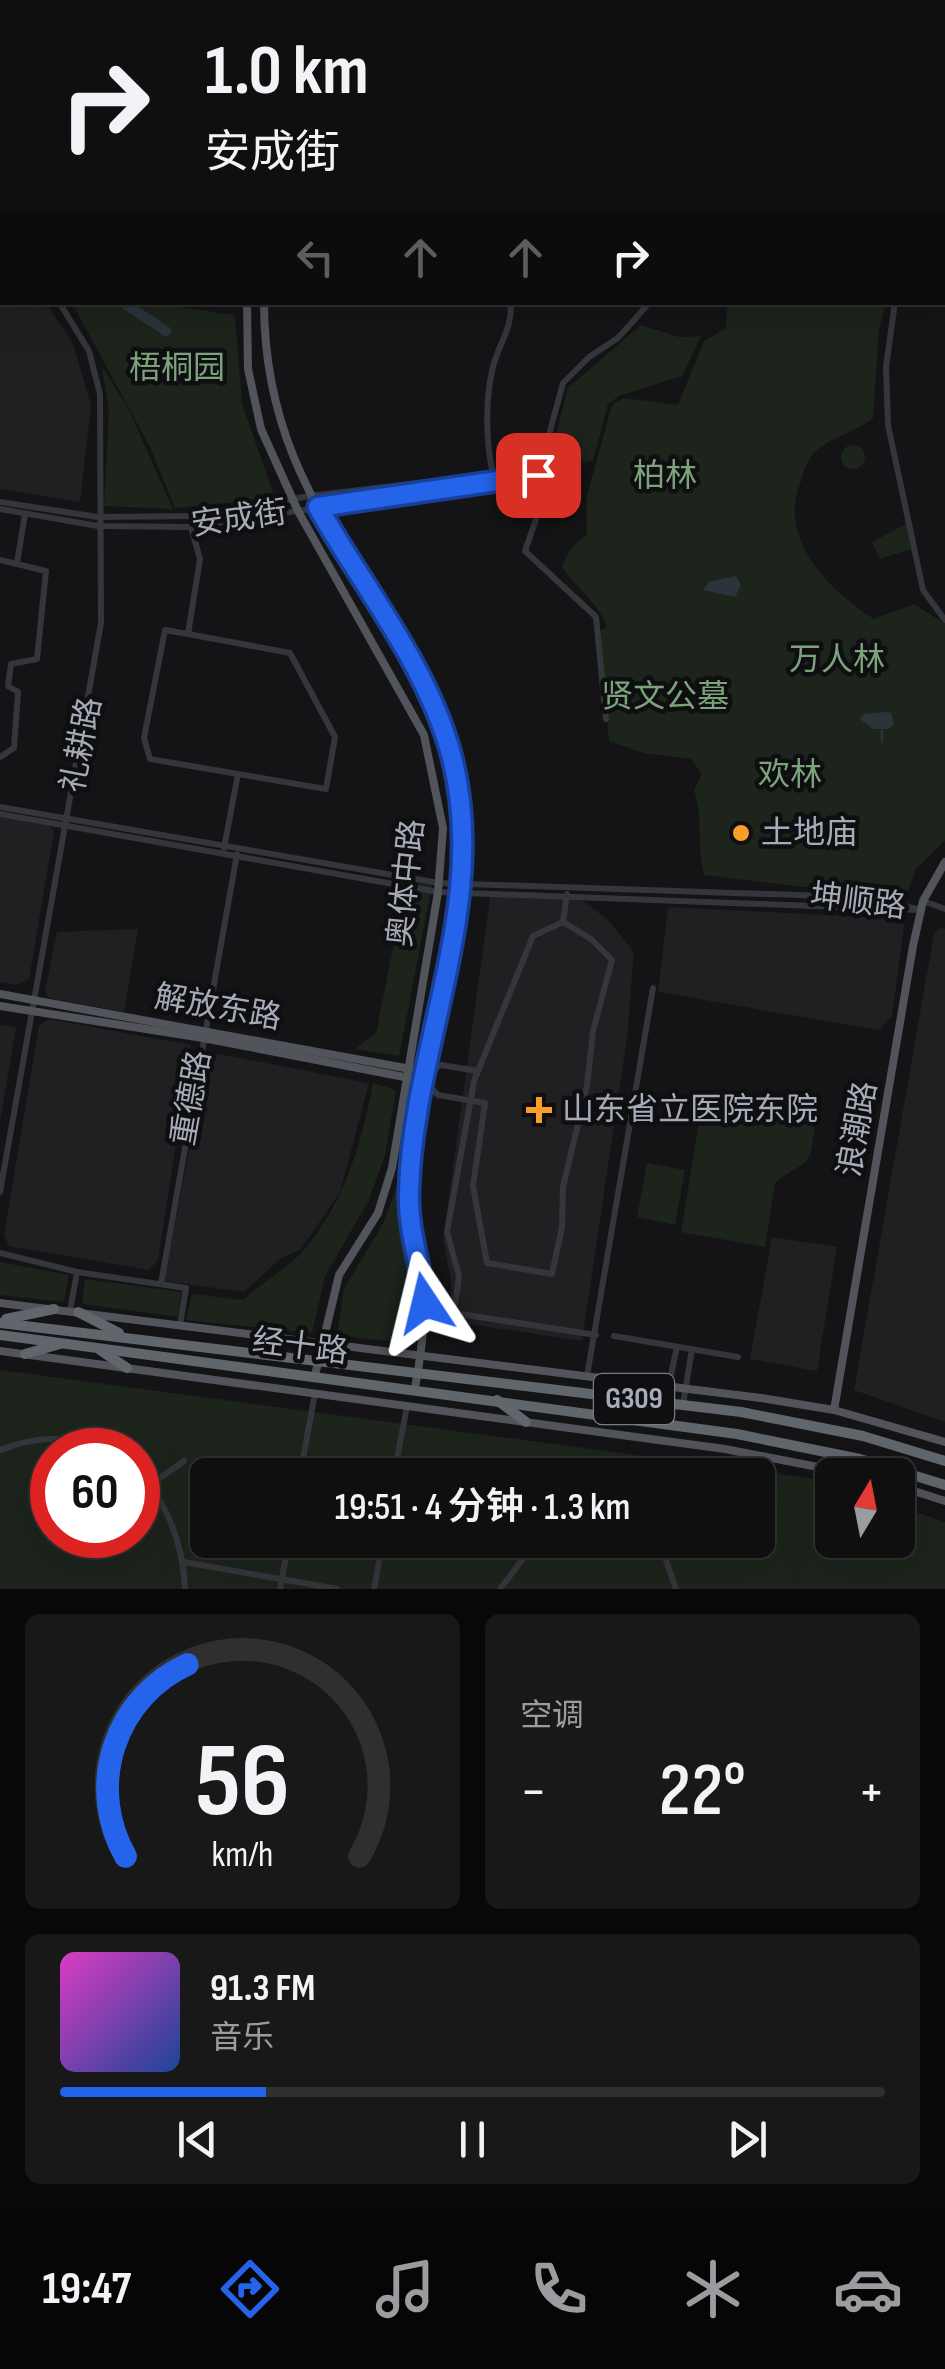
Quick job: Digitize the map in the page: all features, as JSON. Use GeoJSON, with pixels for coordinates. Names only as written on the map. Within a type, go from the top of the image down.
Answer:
{"type":"FeatureCollection","features":[{"type":"Feature","properties":{"kind":"highway"},"geometry":{"type":"LineString","coordinates":[[0,1322],[54,1309]]}},
{"type":"Feature","properties":{"kind":"highway"},"geometry":{"type":"LineString","coordinates":[[74,1311],[129,1338]]}},
{"type":"Feature","properties":{"kind":"highway","name":"经十路"},"geometry":{"type":"LineString","coordinates":[[0,1322],[683,1405],[816,1426],[945,1460]]}},
{"type":"Feature","properties":{"kind":"highway","name":"经十路"},"geometry":{"type":"LineString","coordinates":[[0,1335],[496,1399],[812,1448],[945,1485]]}},
{"type":"Feature","properties":{"kind":"highway"},"geometry":{"type":"LineString","coordinates":[[25,1354],[66,1342]]}},
{"type":"Feature","properties":{"kind":"highway"},"geometry":{"type":"LineString","coordinates":[[96,1346],[127,1368]]}},
{"type":"Feature","properties":{"kind":"highway"},"geometry":{"type":"LineString","coordinates":[[496,1399],[526,1422]]}},
{"type":"Feature","properties":{"kind":"main road","name":"奥体中路"},"geometry":{"type":"LineString","coordinates":[[247,305],[252,399],[298,511],[424,736],[443,828],[438,887],[392,1168],[379,1208],[339,1276],[315,1374]]}},
{"type":"Feature","properties":{"kind":"main road","name":"奥体中路"},"geometry":{"type":"LineString","coordinates":[[264,305],[268,386],[278,422],[310,496],[442,725],[456,776],[461,885],[408,1190],[411,1231],[425,1303],[416,1388]]}},
{"type":"Feature","properties":{"kind":"main road","name":"浪潮路"},"geometry":{"type":"LineString","coordinates":[[834,1410],[922,905],[945,862]]}},
{"type":"Feature","properties":{"kind":"main road","name":"解放东路"},"geometry":{"type":"LineString","coordinates":[[0,994],[426,1076]]}},
{"type":"Feature","properties":{"kind":"main road","name":"解放东路"},"geometry":{"type":"LineString","coordinates":[[0,1006],[203,1034]]}},
{"type":"Feature","properties":{"kind":"main road","name":"经十路"},"geometry":{"type":"LineString","coordinates":[[0,1303],[685,1388],[834,1410],[945,1442]]}},
{"type":"Feature","properties":{"kind":"main road","name":"经十路"},"geometry":{"type":"LineString","coordinates":[[0,1351],[768,1456],[815,1466]]}},
{"type":"Feature","properties":{"kind":"main road"},"geometry":{"type":"LineString","coordinates":[[915,1491],[945,1501]]}},
{"type":"Feature","properties":{"kind":"street","name":"礼耕路"},"geometry":{"type":"LineString","coordinates":[[0,1192],[101,623],[100,394],[88,351],[60,305]]}},
{"type":"Feature","properties":{"kind":"street"},"geometry":{"type":"LineString","coordinates":[[492,474],[488,450],[491,374],[512,326],[511,305]]}},
{"type":"Feature","properties":{"kind":"street"},"geometry":{"type":"LineString","coordinates":[[606,719],[596,617],[526,551],[543,499],[539,471],[563,383],[589,357],[618,338],[647,305]]}},
{"type":"Feature","properties":{"kind":"street"},"geometry":{"type":"LineString","coordinates":[[895,305],[886,367],[888,426],[923,590],[945,620]]}},
{"type":"Feature","properties":{"kind":"street","name":"安成街"},"geometry":{"type":"LineString","coordinates":[[310,496],[539,471]]}},
{"type":"Feature","properties":{"kind":"street","name":"安成街"},"geometry":{"type":"LineString","coordinates":[[0,510],[191,527],[539,471]]}},
{"type":"Feature","properties":{"kind":"street"},"geometry":{"type":"LineString","coordinates":[[294,500],[310,496]]}},
{"type":"Feature","properties":{"kind":"street","name":"安成街"},"geometry":{"type":"LineString","coordinates":[[0,502],[98,521],[196,516],[294,500]]}},
{"type":"Feature","properties":{"kind":"street"},"geometry":{"type":"LineString","coordinates":[[17,564],[25,514]]}},
{"type":"Feature","properties":{"kind":"street"},"geometry":{"type":"LineString","coordinates":[[188,634],[200,559],[191,527]]}},
{"type":"Feature","properties":{"kind":"street"},"geometry":{"type":"LineString","coordinates":[[0,560],[46,571],[36,658],[11,664],[8,686],[18,692],[20,707],[14,748],[0,757]]}},
{"type":"Feature","properties":{"kind":"street"},"geometry":{"type":"LineString","coordinates":[[165,630],[188,634],[290,653],[335,737],[326,790],[150,759],[144,738],[165,630]]}},
{"type":"Feature","properties":{"kind":"street"},"geometry":{"type":"LineString","coordinates":[[224,849],[238,774]]}},
{"type":"Feature","properties":{"kind":"street","name":"坤顺路"},"geometry":{"type":"LineString","coordinates":[[0,810],[438,887]]}},
{"type":"Feature","properties":{"kind":"street","name":"坤顺路"},"geometry":{"type":"LineString","coordinates":[[224,849],[438,887],[945,909]]}},
{"type":"Feature","properties":{"kind":"street","name":"重德路"},"geometry":{"type":"LineString","coordinates":[[161,1284],[237,854]]}},
{"type":"Feature","properties":{"kind":"street"},"geometry":{"type":"LineString","coordinates":[[563,922],[567,892]]}},
{"type":"Feature","properties":{"kind":"street"},"geometry":{"type":"LineString","coordinates":[[563,922],[533,936],[478,1071],[448,1232],[458,1276],[454,1313],[596,1334]]}},
{"type":"Feature","properties":{"kind":"street"},"geometry":{"type":"LineString","coordinates":[[478,1071],[441,1065],[426,1076],[438,1094],[485,1103],[473,1186],[486,1262],[552,1274],[562,1227],[563,1187],[588,1086],[592,1031],[612,960],[591,939],[563,922]]}},
{"type":"Feature","properties":{"kind":"street"},"geometry":{"type":"LineString","coordinates":[[587,1376],[654,988]]}},
{"type":"Feature","properties":{"kind":"street"},"geometry":{"type":"LineString","coordinates":[[456,1183],[473,1186]]}},
{"type":"Feature","properties":{"kind":"street"},"geometry":{"type":"LineString","coordinates":[[0,1253],[77,1272],[186,1288],[180,1325]]}},
{"type":"Feature","properties":{"kind":"street"},"geometry":{"type":"LineString","coordinates":[[74,1311],[77,1272]]}},
{"type":"Feature","properties":{"kind":"street"},"geometry":{"type":"LineString","coordinates":[[614,1336],[738,1357]]}},
{"type":"Feature","properties":{"kind":"street"},"geometry":{"type":"LineString","coordinates":[[665,1403],[676,1347]]}},
{"type":"Feature","properties":{"kind":"street"},"geometry":{"type":"LineString","coordinates":[[683,1405],[692,1349]]}},
{"type":"Feature","properties":{"kind":"street"},"geometry":{"type":"LineString","coordinates":[[303,1458],[315,1394]]}},
{"type":"Feature","properties":{"kind":"street"},"geometry":{"type":"LineString","coordinates":[[397,1458],[407,1406]]}},
{"type":"Feature","properties":{"kind":"street"},"geometry":{"type":"LineString","coordinates":[[0,1450],[30,1439]]}},
{"type":"Feature","properties":{"kind":"street"},"geometry":{"type":"LineString","coordinates":[[160,1478],[184,1460]]}},
{"type":"Feature","properties":{"kind":"street"},"geometry":{"type":"LineString","coordinates":[[160,1502],[174,1526],[184,1562],[185,1589]]}},
{"type":"Feature","properties":{"kind":"street"},"geometry":{"type":"LineString","coordinates":[[280,1589],[285,1558]]}},
{"type":"Feature","properties":{"kind":"street"},"geometry":{"type":"LineString","coordinates":[[374,1589],[380,1558]]}},
{"type":"Feature","properties":{"kind":"street"},"geometry":{"type":"LineString","coordinates":[[500,1589],[524,1558]]}},
{"type":"Feature","properties":{"kind":"street"},"geometry":{"type":"LineString","coordinates":[[665,1558],[676,1589]]}},
{"type":"Feature","properties":{"kind":"street"},"geometry":{"type":"LineString","coordinates":[[184,1562],[337,1589]]}},
{"type":"Feature","properties":{"kind":"shaded area"},"geometry":{"type":"Polygon","coordinates":[[[0,305],[47,305],[73,344],[91,405],[80,502],[0,489],[0,305]]]}},
{"type":"Feature","properties":{"kind":"shaded area"},"geometry":{"type":"Polygon","coordinates":[[[736,576],[741,585],[735,597],[703,590],[709,582],[736,576]]]}},
{"type":"Feature","properties":{"kind":"shaded area"},"geometry":{"type":"Polygon","coordinates":[[[891,713],[894,724],[889,729],[873,729],[860,719],[864,714],[891,713]]]}},
{"type":"Feature","properties":{"kind":"shaded area"},"geometry":{"type":"Polygon","coordinates":[[[0,817],[50,826],[54,831],[29,979],[18,985],[0,982],[0,817]]]}},
{"type":"Feature","properties":{"kind":"shaded area","name":"山东省立医院东院"},"geometry":{"type":"Polygon","coordinates":[[[491,891],[574,894],[608,920],[634,952],[627,1038],[582,1341],[449,1321],[451,1280],[443,1240],[491,891]]]}},
{"type":"Feature","properties":{"kind":"shaded area"},"geometry":{"type":"Polygon","coordinates":[[[668,907],[905,919],[892,1016],[879,1030],[658,992],[668,907]]]}},
{"type":"Feature","properties":{"kind":"shaded area"},"geometry":{"type":"Polygon","coordinates":[[[942,927],[945,1422],[854,1390],[934,934],[942,927]]]}},
{"type":"Feature","properties":{"kind":"shaded area"},"geometry":{"type":"Polygon","coordinates":[[[138,929],[124,1012],[49,998],[45,992],[57,932],[138,929]]]}},
{"type":"Feature","properties":{"kind":"shaded area"},"geometry":{"type":"Polygon","coordinates":[[[49,1019],[191,1045],[158,1261],[148,1270],[9,1246],[4,1235],[39,1025],[49,1019]]]}},
{"type":"Feature","properties":{"kind":"shaded area"},"geometry":{"type":"Polygon","coordinates":[[[0,1025],[16,1027],[0,1122],[0,1025]]]}},
{"type":"Feature","properties":{"kind":"shaded area"},"geometry":{"type":"Polygon","coordinates":[[[208,1052],[369,1083],[340,1192],[301,1249],[280,1259],[244,1292],[164,1281],[208,1052]]]}},
{"type":"Feature","properties":{"kind":"shaded area"},"geometry":{"type":"Polygon","coordinates":[[[772,1237],[837,1247],[817,1371],[750,1359],[772,1237]]]}},
{"type":"Feature","properties":{"kind":"green space","name":"梧桐园"},"geometry":{"type":"Polygon","coordinates":[[[73,305],[164,305],[235,315],[242,403],[273,493],[268,499],[175,508],[150,447],[73,305]]]}},
{"type":"Feature","properties":{"kind":"green space"},"geometry":{"type":"Polygon","coordinates":[[[727,305],[885,305],[879,330],[873,418],[828,442],[812,456],[795,502],[801,542],[811,560],[857,607],[874,619],[914,604],[945,624],[945,840],[916,869],[905,899],[704,875],[694,790],[702,774],[691,759],[644,753],[609,741],[599,631],[607,627],[593,603],[562,567],[570,549],[587,534],[586,499],[612,405],[624,398],[678,405],[704,341],[726,328],[727,305]]]}},
{"type":"Feature","properties":{"kind":"green space"},"geometry":{"type":"Polygon","coordinates":[[[641,325],[679,337],[701,336],[682,376],[619,396],[608,404],[593,460],[585,463],[574,455],[567,474],[561,474],[559,494],[549,492],[551,454],[568,388],[641,325]]]}},
{"type":"Feature","properties":{"kind":"green space"},"geometry":{"type":"Polygon","coordinates":[[[102,367],[128,408],[173,509],[104,506],[109,412],[102,367]]]}},
{"type":"Feature","properties":{"kind":"green space"},"geometry":{"type":"Polygon","coordinates":[[[853,445],[865,457],[853,469],[841,457],[853,445]]]}},
{"type":"Feature","properties":{"kind":"green space"},"geometry":{"type":"Polygon","coordinates":[[[906,524],[911,549],[880,559],[872,542],[906,524]]]}},
{"type":"Feature","properties":{"kind":"green space"},"geometry":{"type":"Polygon","coordinates":[[[406,882],[432,885],[399,1056],[355,1049],[376,1033],[406,882]]]}},
{"type":"Feature","properties":{"kind":"green space"},"geometry":{"type":"Polygon","coordinates":[[[373,1083],[396,1090],[385,1155],[369,1200],[325,1276],[312,1333],[186,1320],[192,1294],[243,1300],[309,1244],[333,1207],[351,1168],[373,1083]]]}},
{"type":"Feature","properties":{"kind":"green space"},"geometry":{"type":"Polygon","coordinates":[[[703,1098],[816,1118],[808,1160],[775,1183],[765,1247],[681,1232],[703,1098]]]}},
{"type":"Feature","properties":{"kind":"green space"},"geometry":{"type":"Polygon","coordinates":[[[405,1163],[402,1217],[417,1292],[410,1344],[337,1335],[344,1289],[384,1222],[405,1163]]]}},
{"type":"Feature","properties":{"kind":"green space"},"geometry":{"type":"Polygon","coordinates":[[[647,1163],[685,1170],[675,1225],[637,1217],[647,1163]]]}},
{"type":"Feature","properties":{"kind":"green space"},"geometry":{"type":"Polygon","coordinates":[[[0,1262],[69,1275],[64,1302],[0,1295],[0,1262]]]}},
{"type":"Feature","properties":{"kind":"green space"},"geometry":{"type":"Polygon","coordinates":[[[85,1279],[181,1292],[178,1317],[82,1304],[85,1279]]]}},
{"type":"Feature","properties":{"kind":"green space"},"geometry":{"type":"Polygon","coordinates":[[[0,1370],[659,1458],[190,1458],[190,1558],[775,1558],[775,1474],[815,1479],[815,1558],[915,1558],[915,1512],[945,1522],[945,1589],[0,1589],[0,1370]]]}},
{"type":"Feature","properties":{"kind":"waterway"},"geometry":{"type":"LineString","coordinates":[[127,305],[166,331]]}},
{"type":"Feature","properties":{"kind":"waterway"},"geometry":{"type":"LineString","coordinates":[[882,731],[882,742]]}},
{"type":"Feature","properties":{"kind":"place","name":"土地庙"},"geometry":{"type":"Point","coordinates":[741,833]}},
{"type":"Feature","properties":{"kind":"place","name":"山东省立医院东院"},"geometry":{"type":"Point","coordinates":[539,1110]}},
{"type":"Feature","properties":{"kind":"route"},"geometry":{"type":"LineString","coordinates":[[425,1303],[411,1231],[408,1190],[460,890],[462,844],[456,776],[430,696],[318,507],[538,475]]}},
{"type":"Feature","properties":{"kind":"park label","name":"柏林"},"geometry":{"type":"Point","coordinates":[665,476]}},
{"type":"Feature","properties":{"kind":"park label","name":"万人林"},"geometry":{"type":"Point","coordinates":[837,660]}},
{"type":"Feature","properties":{"kind":"park label","name":"贤文公墓"},"geometry":{"type":"Point","coordinates":[665,697]}},
{"type":"Feature","properties":{"kind":"park label","name":"欢林"},"geometry":{"type":"Point","coordinates":[790,775]}}]}
